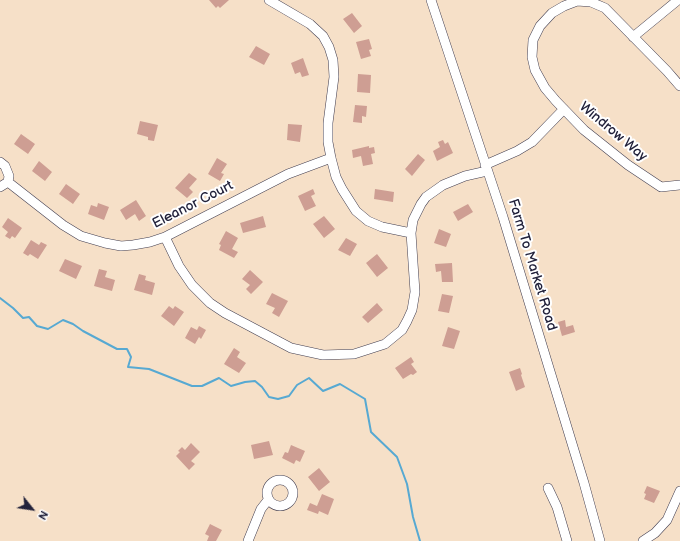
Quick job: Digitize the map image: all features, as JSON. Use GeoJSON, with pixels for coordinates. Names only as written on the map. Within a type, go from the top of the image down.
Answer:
{"type":"FeatureCollection","features":[{"type":"Feature","properties":{"kind":"street"},"geometry":{"type":"LineString","coordinates":[[269,0],[310,24],[323,36],[329,47],[334,68],[328,124],[328,142],[336,177],[342,189],[356,211],[374,225],[382,228],[411,233]]}},
{"type":"Feature","properties":{"kind":"street","name":"Farm To Market Road"},"geometry":{"type":"LineString","coordinates":[[431,0],[503,217],[582,475],[600,541]]}},
{"type":"Feature","properties":{"kind":"street"},"geometry":{"type":"LineString","coordinates":[[633,37],[678,0]]}},
{"type":"Feature","properties":{"kind":"street","name":"Windrow Way"},"geometry":{"type":"LineString","coordinates":[[680,86],[606,8],[591,2],[577,1],[552,13],[540,26],[533,40],[532,57],[535,70],[545,88],[584,130],[645,177],[661,187],[680,186]]}},
{"type":"Feature","properties":{"kind":"street"},"geometry":{"type":"LineString","coordinates":[[165,237],[174,257],[185,275],[202,295],[216,308],[291,348],[312,354],[340,355],[365,352],[385,344],[394,338],[405,326],[412,310],[415,292],[411,233],[413,220],[418,208],[426,197],[453,180],[486,168],[532,142],[564,109]]}},
{"type":"Feature","properties":{"kind":"street","name":"Eleanor Court"},"geometry":{"type":"LineString","coordinates":[[0,162],[8,170],[9,176],[4,184],[72,231],[94,241],[121,246],[150,242],[165,237],[288,174],[331,158]]}},
{"type":"Feature","properties":{"kind":"street"},"geometry":{"type":"LineString","coordinates":[[548,488],[557,507],[567,541]]}},
{"type":"Feature","properties":{"kind":"street"},"geometry":{"type":"LineString","coordinates":[[643,541],[655,533],[667,520],[680,491]]}},
{"type":"Feature","properties":{"kind":"street"},"geometry":{"type":"LineString","coordinates":[[248,541],[261,509],[268,500]]}},
{"type":"Feature","properties":{"kind":"building"},"geometry":{"type":"Polygon","coordinates":[[[209,0],[229,0],[220,8],[218,6],[216,8],[209,0]]]}},
{"type":"Feature","properties":{"kind":"building"},"geometry":{"type":"Polygon","coordinates":[[[352,13],[362,26],[354,33],[343,19],[352,13]]]}},
{"type":"Feature","properties":{"kind":"building"},"geometry":{"type":"Polygon","coordinates":[[[369,39],[372,49],[369,50],[371,56],[361,59],[356,42],[369,39]]]}},
{"type":"Feature","properties":{"kind":"building"},"geometry":{"type":"Polygon","coordinates":[[[256,46],[270,54],[264,65],[249,57],[256,46]]]}},
{"type":"Feature","properties":{"kind":"building"},"geometry":{"type":"Polygon","coordinates":[[[303,58],[309,75],[302,77],[300,72],[295,74],[291,63],[303,58]]]}},
{"type":"Feature","properties":{"kind":"building"},"geometry":{"type":"Polygon","coordinates":[[[358,74],[371,75],[370,93],[357,92],[358,74]]]}},
{"type":"Feature","properties":{"kind":"building"},"geometry":{"type":"Polygon","coordinates":[[[355,105],[367,106],[366,117],[362,116],[362,123],[353,122],[355,105]]]}},
{"type":"Feature","properties":{"kind":"building"},"geometry":{"type":"Polygon","coordinates":[[[140,121],[158,125],[154,141],[148,140],[148,137],[137,134],[140,121]]]}},
{"type":"Feature","properties":{"kind":"building"},"geometry":{"type":"Polygon","coordinates":[[[288,124],[302,125],[300,142],[287,140],[288,124]]]}},
{"type":"Feature","properties":{"kind":"building"},"geometry":{"type":"Polygon","coordinates":[[[21,134],[35,144],[28,154],[14,144],[21,134]]]}},
{"type":"Feature","properties":{"kind":"building"},"geometry":{"type":"Polygon","coordinates":[[[443,140],[445,144],[448,142],[453,153],[437,161],[433,151],[440,147],[438,142],[443,140]]]}},
{"type":"Feature","properties":{"kind":"building"},"geometry":{"type":"Polygon","coordinates":[[[369,146],[369,148],[374,147],[375,153],[371,154],[373,164],[363,166],[361,156],[353,158],[352,150],[369,146]]]}},
{"type":"Feature","properties":{"kind":"building"},"geometry":{"type":"Polygon","coordinates":[[[418,154],[425,160],[412,176],[405,169],[418,154]]]}},
{"type":"Feature","properties":{"kind":"building"},"geometry":{"type":"Polygon","coordinates":[[[217,158],[227,164],[221,173],[224,174],[220,181],[208,174],[217,158]]]}},
{"type":"Feature","properties":{"kind":"building"},"geometry":{"type":"Polygon","coordinates":[[[39,161],[52,172],[45,181],[32,171],[39,161]]]}},
{"type":"Feature","properties":{"kind":"building"},"geometry":{"type":"Polygon","coordinates":[[[189,173],[197,179],[189,188],[193,192],[187,198],[175,188],[189,173]]]}},
{"type":"Feature","properties":{"kind":"building"},"geometry":{"type":"Polygon","coordinates":[[[66,184],[80,194],[73,204],[59,194],[66,184]]]}},
{"type":"Feature","properties":{"kind":"building"},"geometry":{"type":"Polygon","coordinates":[[[313,189],[315,194],[311,196],[316,206],[305,211],[298,196],[313,189]]]}},
{"type":"Feature","properties":{"kind":"building"},"geometry":{"type":"Polygon","coordinates":[[[375,189],[394,192],[393,202],[374,199],[375,189]]]}},
{"type":"Feature","properties":{"kind":"building"},"geometry":{"type":"Polygon","coordinates":[[[136,200],[146,216],[139,221],[135,214],[126,220],[120,210],[136,200]]]}},
{"type":"Feature","properties":{"kind":"building"},"geometry":{"type":"Polygon","coordinates":[[[98,203],[109,207],[104,220],[88,214],[91,205],[97,207],[98,203]]]}},
{"type":"Feature","properties":{"kind":"building"},"geometry":{"type":"Polygon","coordinates":[[[468,204],[473,212],[458,221],[453,212],[468,204]]]}},
{"type":"Feature","properties":{"kind":"building"},"geometry":{"type":"Polygon","coordinates":[[[263,216],[266,227],[243,233],[240,223],[263,216]]]}},
{"type":"Feature","properties":{"kind":"building"},"geometry":{"type":"Polygon","coordinates":[[[324,216],[335,229],[324,238],[313,224],[324,216]]]}},
{"type":"Feature","properties":{"kind":"building"},"geometry":{"type":"Polygon","coordinates":[[[8,218],[22,228],[15,238],[12,236],[10,239],[5,236],[8,232],[2,227],[8,218]]]}},
{"type":"Feature","properties":{"kind":"building"},"geometry":{"type":"Polygon","coordinates":[[[439,229],[451,234],[446,247],[434,243],[439,229]]]}},
{"type":"Feature","properties":{"kind":"building"},"geometry":{"type":"Polygon","coordinates":[[[226,231],[238,238],[232,249],[238,252],[234,258],[219,250],[221,245],[219,244],[226,231]]]}},
{"type":"Feature","properties":{"kind":"building"},"geometry":{"type":"Polygon","coordinates":[[[346,238],[357,244],[350,256],[338,250],[346,238]]]}},
{"type":"Feature","properties":{"kind":"building"},"geometry":{"type":"Polygon","coordinates":[[[31,240],[39,245],[41,242],[47,245],[38,259],[30,254],[28,256],[23,253],[31,240]]]}},
{"type":"Feature","properties":{"kind":"building"},"geometry":{"type":"Polygon","coordinates":[[[377,254],[388,268],[377,277],[366,263],[377,254]]]}},
{"type":"Feature","properties":{"kind":"building"},"geometry":{"type":"Polygon","coordinates":[[[65,259],[82,266],[76,279],[59,271],[65,259]]]}},
{"type":"Feature","properties":{"kind":"building"},"geometry":{"type":"Polygon","coordinates":[[[452,263],[453,282],[442,282],[441,271],[436,272],[435,264],[452,263]]]}},
{"type":"Feature","properties":{"kind":"building"},"geometry":{"type":"Polygon","coordinates":[[[99,269],[107,271],[105,277],[115,280],[112,291],[94,286],[99,269]]]}},
{"type":"Feature","properties":{"kind":"building"},"geometry":{"type":"Polygon","coordinates":[[[250,270],[263,282],[251,294],[246,289],[250,285],[242,279],[250,270]]]}},
{"type":"Feature","properties":{"kind":"building"},"geometry":{"type":"Polygon","coordinates":[[[139,274],[146,276],[145,280],[155,283],[152,295],[134,290],[139,274]]]}},
{"type":"Feature","properties":{"kind":"building"},"geometry":{"type":"Polygon","coordinates":[[[272,293],[288,301],[279,317],[272,313],[275,308],[266,304],[272,293]]]}},
{"type":"Feature","properties":{"kind":"building"},"geometry":{"type":"Polygon","coordinates":[[[442,294],[453,296],[449,313],[438,311],[442,294]]]}},
{"type":"Feature","properties":{"kind":"building"},"geometry":{"type":"Polygon","coordinates":[[[377,303],[383,310],[368,323],[362,317],[377,303]]]}},
{"type":"Feature","properties":{"kind":"building"},"geometry":{"type":"Polygon","coordinates":[[[169,306],[173,309],[175,306],[184,312],[174,326],[161,316],[169,306]]]}},
{"type":"Feature","properties":{"kind":"building"},"geometry":{"type":"Polygon","coordinates":[[[565,320],[566,327],[573,325],[575,332],[562,336],[558,322],[565,320]]]}},
{"type":"Feature","properties":{"kind":"building"},"geometry":{"type":"Polygon","coordinates":[[[199,326],[206,330],[201,339],[199,337],[195,344],[185,338],[191,327],[197,330],[199,326]]]}},
{"type":"Feature","properties":{"kind":"building"},"geometry":{"type":"Polygon","coordinates":[[[448,327],[460,331],[454,349],[442,346],[448,327]]]}},
{"type":"Feature","properties":{"kind":"building"},"geometry":{"type":"Polygon","coordinates":[[[234,348],[240,352],[237,357],[246,363],[239,373],[224,364],[234,348]]]}},
{"type":"Feature","properties":{"kind":"building"},"geometry":{"type":"Polygon","coordinates":[[[411,357],[414,362],[411,364],[417,372],[403,379],[395,368],[411,357]]]}},
{"type":"Feature","properties":{"kind":"building"},"geometry":{"type":"Polygon","coordinates":[[[520,368],[525,387],[516,391],[509,372],[520,368]]]}},
{"type":"Feature","properties":{"kind":"building"},"geometry":{"type":"Polygon","coordinates":[[[269,441],[273,455],[254,459],[251,445],[269,441]]]}},
{"type":"Feature","properties":{"kind":"building"},"geometry":{"type":"Polygon","coordinates":[[[191,443],[200,452],[191,461],[195,464],[189,470],[176,456],[182,447],[185,450],[191,443]]]}},
{"type":"Feature","properties":{"kind":"building"},"geometry":{"type":"Polygon","coordinates":[[[291,445],[305,451],[300,462],[296,460],[294,464],[282,458],[285,452],[288,453],[291,445]]]}},
{"type":"Feature","properties":{"kind":"building"},"geometry":{"type":"Polygon","coordinates":[[[319,468],[330,482],[319,491],[308,477],[319,468]]]}},
{"type":"Feature","properties":{"kind":"building"},"geometry":{"type":"Polygon","coordinates":[[[647,486],[660,491],[654,503],[644,499],[646,494],[644,493],[647,486]]]}},
{"type":"Feature","properties":{"kind":"building"},"geometry":{"type":"Polygon","coordinates":[[[322,494],[334,499],[328,515],[319,511],[318,514],[307,510],[310,503],[317,506],[322,494]]]}},
{"type":"Feature","properties":{"kind":"building"},"geometry":{"type":"Polygon","coordinates":[[[210,524],[222,530],[216,541],[207,541],[209,536],[205,534],[210,524]]]}},
{"type":"Feature","properties":{"kind":"waterway"},"geometry":{"type":"LineString","coordinates":[[0,298],[23,318],[29,317],[37,326],[48,329],[63,320],[73,324],[117,349],[127,349],[131,357],[128,367],[149,369],[192,386],[202,386],[219,378],[231,386],[255,381],[262,387],[269,397],[278,399],[289,396],[297,385],[309,378],[323,391],[340,384],[365,399],[371,432],[397,457],[407,484],[413,517],[420,541]]}}]}
